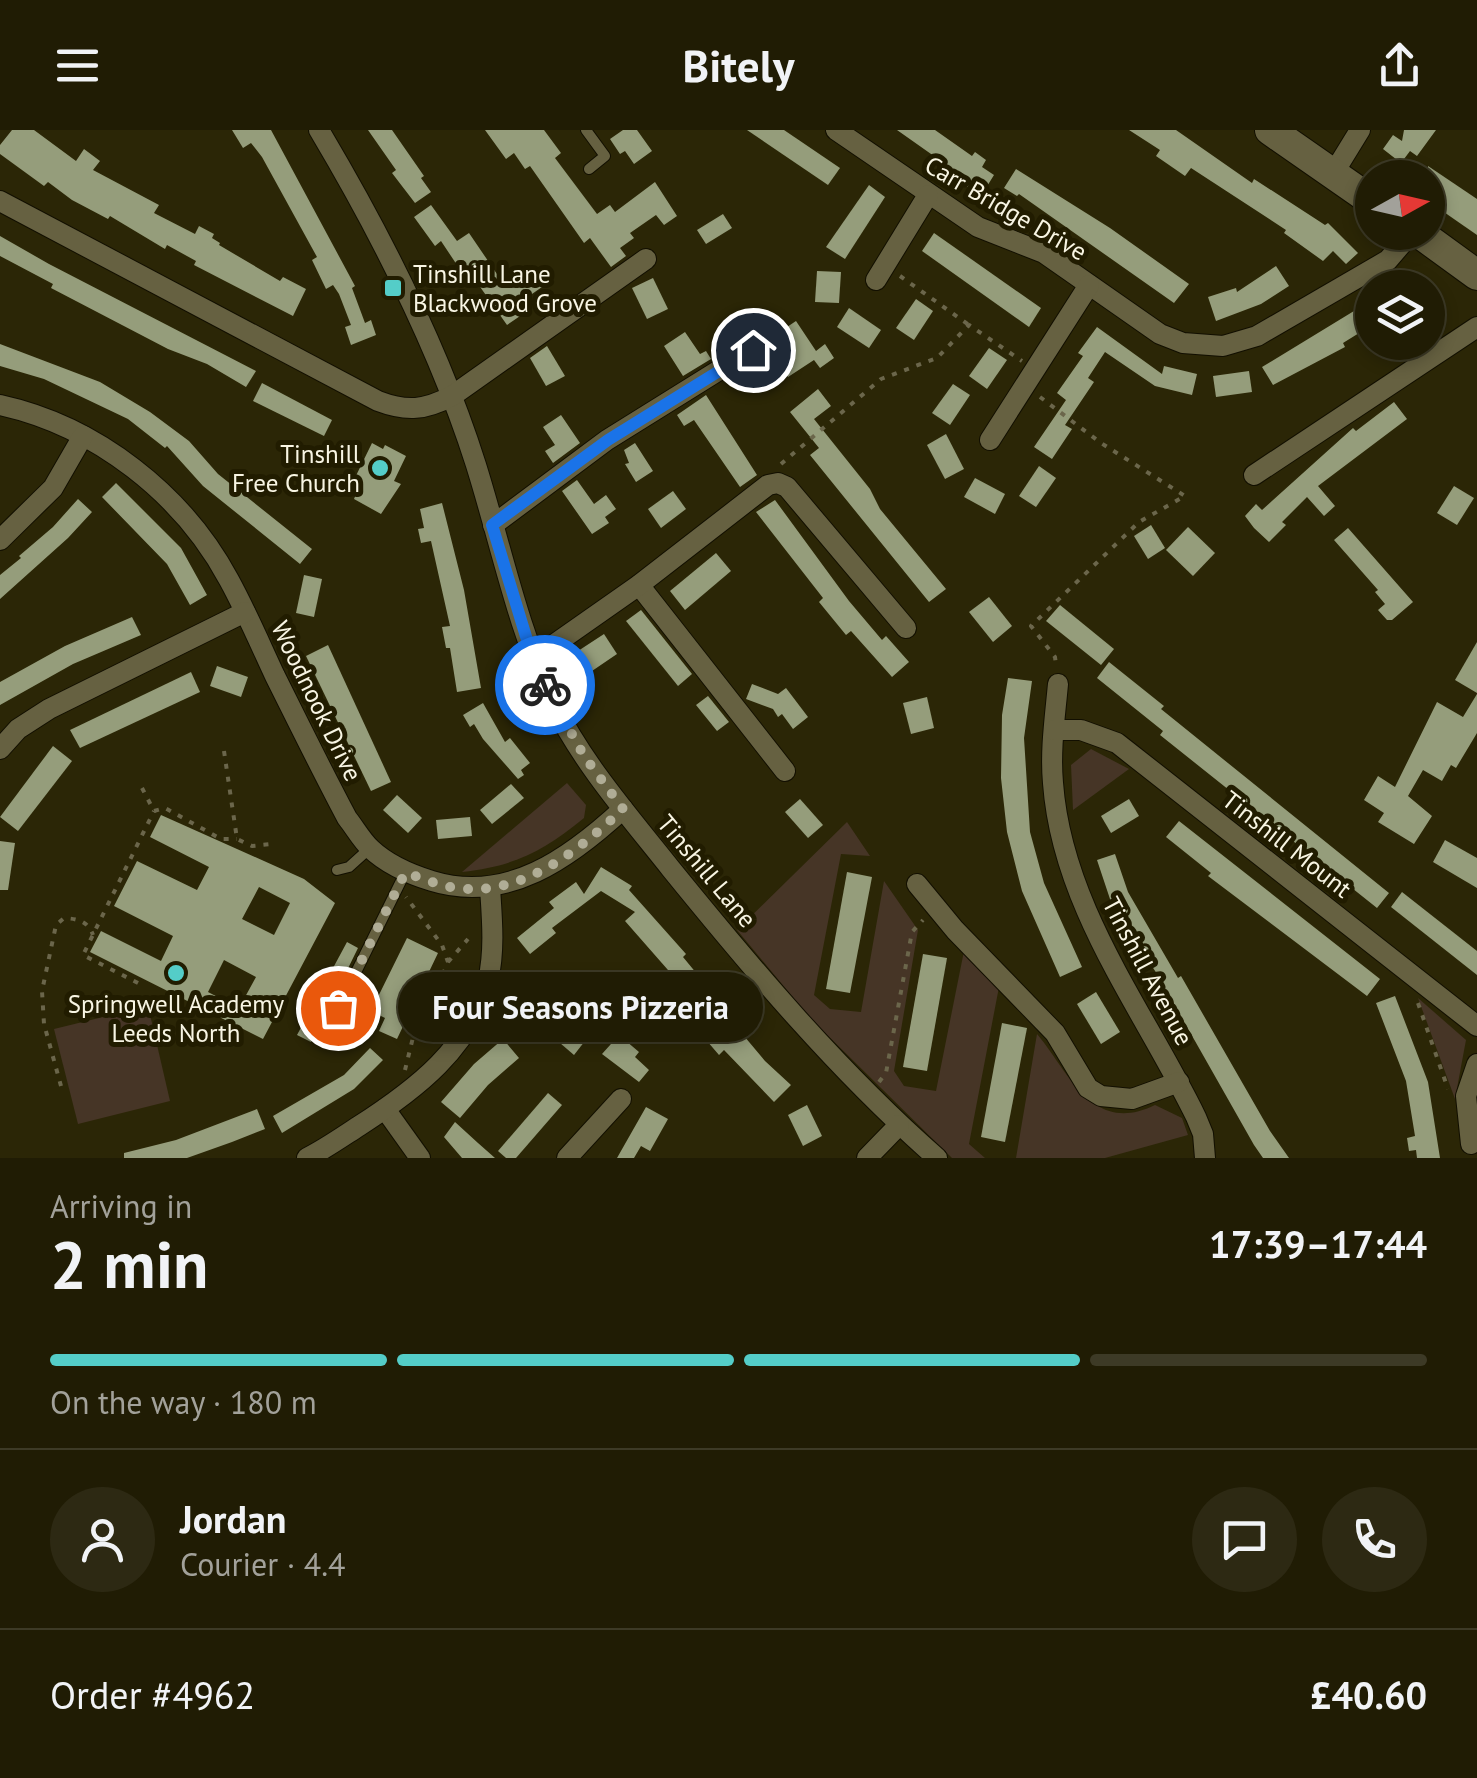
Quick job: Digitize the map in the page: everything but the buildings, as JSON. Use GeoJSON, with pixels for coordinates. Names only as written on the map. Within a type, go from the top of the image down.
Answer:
{"type":"FeatureCollection","features":[{"type":"Feature","properties":{"kind":"street","name":"Tinshill Lane"},"geometry":{"type":"LineString","coordinates":[[320,130],[389,259],[452,396],[531,653],[554,705],[584,756],[623,809],[790,1009],[899,1125],[938,1158]]}},
{"type":"Feature","properties":{"kind":"street","name":"Carr Bridge Drive"},"geometry":{"type":"LineString","coordinates":[[836,130],[928,195],[989,232],[1044,252],[1160,334],[1183,344],[1223,346],[1257,336],[1388,260],[1398,250]]}},
{"type":"Feature","properties":{"kind":"street"},"geometry":{"type":"LineString","coordinates":[[1270,130],[1355,189]]}},
{"type":"Feature","properties":{"kind":"street"},"geometry":{"type":"LineString","coordinates":[[1333,174],[1360,130]]}},
{"type":"Feature","properties":{"kind":"street"},"geometry":{"type":"LineString","coordinates":[[880,272],[928,195]]}},
{"type":"Feature","properties":{"kind":"street"},"geometry":{"type":"LineString","coordinates":[[0,201],[378,401],[410,410],[433,406],[452,396],[646,259]]}},
{"type":"Feature","properties":{"kind":"street"},"geometry":{"type":"LineString","coordinates":[[1441,250],[1477,275]]}},
{"type":"Feature","properties":{"kind":"street"},"geometry":{"type":"LineString","coordinates":[[990,440],[1089,286]]}},
{"type":"Feature","properties":{"kind":"street"},"geometry":{"type":"LineString","coordinates":[[1254,475],[1477,327]]}},
{"type":"Feature","properties":{"kind":"street"},"geometry":{"type":"LineString","coordinates":[[492,525],[608,440],[753,350]]}},
{"type":"Feature","properties":{"kind":"street","name":"Woodnook Drive"},"geometry":{"type":"LineString","coordinates":[[0,405],[53,421],[83,436],[144,477],[194,528],[229,578],[340,804],[370,848],[402,878],[451,887],[490,888],[539,873],[588,842],[623,809]]}},
{"type":"Feature","properties":{"kind":"street"},"geometry":{"type":"LineString","coordinates":[[0,540],[53,488],[83,436]]}},
{"type":"Feature","properties":{"kind":"street"},"geometry":{"type":"LineString","coordinates":[[531,653],[552,646],[640,585],[768,485],[778,483],[787,487],[906,628]]}},
{"type":"Feature","properties":{"kind":"street"},"geometry":{"type":"LineString","coordinates":[[640,585],[785,771]]}},
{"type":"Feature","properties":{"kind":"street"},"geometry":{"type":"LineString","coordinates":[[0,748],[18,729],[49,708],[245,612]]}},
{"type":"Feature","properties":{"kind":"street","name":"Tinshill Avenue"},"geometry":{"type":"LineString","coordinates":[[1058,684],[1052,758],[1056,808],[1076,886],[1086,913],[1179,1082],[1203,1134],[1204,1158]]}},
{"type":"Feature","properties":{"kind":"street","name":"Tinshill Mount"},"geometry":{"type":"LineString","coordinates":[[1054,730],[1081,730],[1117,743],[1477,1026]]}},
{"type":"Feature","properties":{"kind":"street"},"geometry":{"type":"LineString","coordinates":[[916,884],[1056,1034],[1088,1088],[1101,1096],[1132,1099],[1179,1082]]}},
{"type":"Feature","properties":{"kind":"street"},"geometry":{"type":"LineString","coordinates":[[306,1158],[412,1089],[464,1035],[488,981],[492,943],[490,888]]}},
{"type":"Feature","properties":{"kind":"street"},"geometry":{"type":"LineString","coordinates":[[1471,1144],[1466,1103],[1469,1081],[1477,1064]]}},
{"type":"Feature","properties":{"kind":"street"},"geometry":{"type":"LineString","coordinates":[[568,1158],[621,1099]]}},
{"type":"Feature","properties":{"kind":"street"},"geometry":{"type":"LineString","coordinates":[[385,1109],[420,1158]]}},
{"type":"Feature","properties":{"kind":"street"},"geometry":{"type":"LineString","coordinates":[[867,1158],[899,1125]]}},
{"type":"Feature","properties":{"kind":"lane"},"geometry":{"type":"LineString","coordinates":[[586,130],[604,156],[589,169]]}},
{"type":"Feature","properties":{"kind":"lane"},"geometry":{"type":"LineString","coordinates":[[337,870],[350,868],[370,848]]}},
{"type":"Feature","properties":{"kind":"lane"},"geometry":{"type":"LineString","coordinates":[[324,1039],[402,878]]}},
{"type":"Feature","properties":{"kind":"path"},"geometry":{"type":"LineString","coordinates":[[880,272],[969,325],[1101,443],[1185,496],[1138,522],[1030,626],[1055,657],[1058,684]]}},
{"type":"Feature","properties":{"kind":"path"},"geometry":{"type":"LineString","coordinates":[[768,485],[782,463],[881,379],[938,358],[969,325]]}},
{"type":"Feature","properties":{"kind":"path"},"geometry":{"type":"LineString","coordinates":[[224,751],[237,839]]}},
{"type":"Feature","properties":{"kind":"path"},"geometry":{"type":"LineString","coordinates":[[142,788],[154,811]]}},
{"type":"Feature","properties":{"kind":"path"},"geometry":{"type":"LineString","coordinates":[[138,983],[84,955],[154,811],[166,808],[221,839],[237,839],[252,846],[272,844]]}},
{"type":"Feature","properties":{"kind":"path"},"geometry":{"type":"LineString","coordinates":[[402,878],[448,962]]}},
{"type":"Feature","properties":{"kind":"path"},"geometry":{"type":"LineString","coordinates":[[870,1094],[886,1072],[912,932],[936,907]]}},
{"type":"Feature","properties":{"kind":"path"},"geometry":{"type":"LineString","coordinates":[[62,1086],[44,1024],[42,991],[56,925],[64,918],[78,919],[90,926],[93,935]]}},
{"type":"Feature","properties":{"kind":"path"},"geometry":{"type":"LineString","coordinates":[[412,1089],[404,1076],[418,1017],[436,991],[448,962],[468,939]]}},
{"type":"Feature","properties":{"kind":"path"},"geometry":{"type":"LineString","coordinates":[[1422,982],[1414,992],[1453,1103],[1466,1103]]}},
{"type":"Feature","properties":{"kind":"path"},"geometry":{"type":"LineString","coordinates":[[436,991],[477,1006]]}},
{"type":"Feature","properties":{"kind":"shaded area"},"geometry":{"type":"Polygon","coordinates":[[[1091,749],[1129,769],[1073,810],[1071,765],[1091,749]]]}},
{"type":"Feature","properties":{"kind":"shaded area"},"geometry":{"type":"Polygon","coordinates":[[[567,783],[586,805],[584,818],[528,855],[498,866],[462,872],[567,783]]]}},
{"type":"Feature","properties":{"kind":"shaded area"},"geometry":{"type":"Polygon","coordinates":[[[847,822],[870,856],[841,854],[814,995],[830,1009],[861,1012],[884,881],[918,930],[894,1071],[904,1086],[936,1091],[964,951],[999,987],[969,1144],[985,1158],[952,1158],[811,1019],[737,930],[847,822]]]}},
{"type":"Feature","properties":{"kind":"shaded area"},"geometry":{"type":"Polygon","coordinates":[[[1418,998],[1466,1040],[1455,1099],[1418,998]]]}},
{"type":"Feature","properties":{"kind":"shaded area"},"geometry":{"type":"Polygon","coordinates":[[[148,1006],[170,1101],[78,1124],[54,1029],[148,1006]]]}},
{"type":"Feature","properties":{"kind":"shaded area"},"geometry":{"type":"Polygon","coordinates":[[[1037,1034],[1072,1081],[1098,1106],[1114,1112],[1133,1112],[1155,1105],[1182,1118],[1188,1135],[1105,1158],[1016,1158],[1037,1034]]]}},
{"type":"Feature","properties":{"kind":"way so far"},"geometry":{"type":"LineString","coordinates":[[338,1008],[405,873],[451,887],[490,888],[539,873],[588,842],[623,809],[584,756],[545,685]]}},
{"type":"Feature","properties":{"kind":"place","name":"Tinshill Lane Blackwood Grove"},"geometry":{"type":"Point","coordinates":[393,288]}},
{"type":"Feature","properties":{"kind":"place","name":"Tinshill Free Church"},"geometry":{"type":"Point","coordinates":[380,468]}},
{"type":"Feature","properties":{"kind":"place","name":"Springwell Academy Leeds North"},"geometry":{"type":"Point","coordinates":[176,973]}},
{"type":"Feature","properties":{"kind":"place","name":"Four Seasons Pizzeria"},"geometry":{"type":"Point","coordinates":[338,1008]}},
{"type":"Feature","properties":{"kind":"route"},"geometry":{"type":"LineString","coordinates":[[545,685],[531,653],[492,525],[608,440],[753,350]]}}]}
